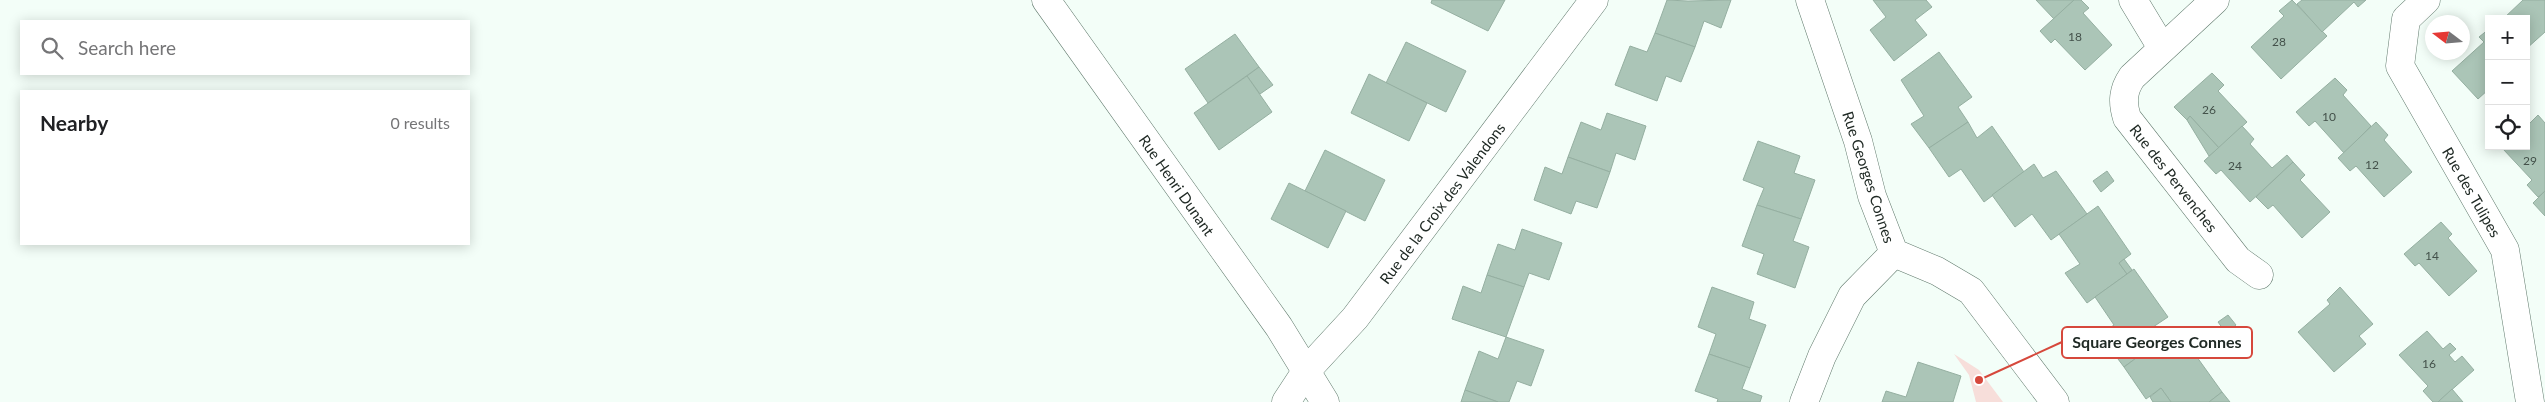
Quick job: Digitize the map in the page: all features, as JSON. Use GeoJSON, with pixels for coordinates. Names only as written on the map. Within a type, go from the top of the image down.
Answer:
{"type":"FeatureCollection","features":[{"type":"Feature","properties":{"kind":"street","name":"Rue Henri Dunant"},"geometry":{"type":"LineString","coordinates":[[1046,0],[1307,370],[1325,402]]}},
{"type":"Feature","properties":{"kind":"street","name":"Rue de la Croix des Valendons"},"geometry":{"type":"LineString","coordinates":[[1286,402],[1307,370],[1355,318],[1594,0]]}},
{"type":"Feature","properties":{"kind":"street","name":"Rue Georges Connes"},"geometry":{"type":"LineString","coordinates":[[1810,0],[1858,141],[1872,196],[1894,253],[1937,271],[1971,291],[2055,402]]}},
{"type":"Feature","properties":{"kind":"street"},"geometry":{"type":"LineString","coordinates":[[2133,0],[2162,48]]}},
{"type":"Feature","properties":{"kind":"street","name":"Rue des Pervenches"},"geometry":{"type":"LineString","coordinates":[[2215,0],[2162,48],[2127,84],[2123,102],[2127,118],[2238,260],[2260,276]]}},
{"type":"Feature","properties":{"kind":"street","name":"Rue des Tulipes"},"geometry":{"type":"LineString","coordinates":[[2426,0],[2406,19],[2400,66],[2505,250],[2530,402]]}},
{"type":"Feature","properties":{"kind":"street"},"geometry":{"type":"LineString","coordinates":[[1804,402],[1822,356],[1852,296],[1894,253]]}},
{"type":"Feature","properties":{"kind":"shaded area"},"geometry":{"type":"Polygon","coordinates":[[[1954,354],[1979,370],[2003,402],[1976,402],[1969,375],[1954,354]]]}},
{"type":"Feature","properties":{"kind":"building"},"geometry":{"type":"Polygon","coordinates":[[[1432,0],[1505,0],[1488,31],[1431,3],[1432,0]]]}},
{"type":"Feature","properties":{"kind":"building"},"geometry":{"type":"Polygon","coordinates":[[[1667,0],[1731,0],[1721,28],[1704,21],[1695,47],[1655,33],[1667,0]]]}},
{"type":"Feature","properties":{"kind":"building"},"geometry":{"type":"Polygon","coordinates":[[[1873,0],[1926,0],[1932,7],[1915,20],[1927,35],[1894,61],[1870,30],[1886,17],[1873,0]]]}},
{"type":"Feature","properties":{"kind":"building"},"geometry":{"type":"Polygon","coordinates":[[[2036,0],[2074,0],[2054,19],[2036,0]]]}},
{"type":"Feature","properties":{"kind":"building"},"geometry":{"type":"Polygon","coordinates":[[[2074,0],[2081,0],[2089,8],[2083,13],[2112,45],[2085,70],[2055,39],[2051,43],[2040,31],[2074,0]]]}},
{"type":"Feature","properties":{"kind":"building"},"geometry":{"type":"Polygon","coordinates":[[[2292,0],[2327,36],[2281,79],[2251,47],[2284,16],[2279,11],[2292,0]]]}},
{"type":"Feature","properties":{"kind":"building"},"geometry":{"type":"Polygon","coordinates":[[[2302,0],[2366,0],[2358,7],[2354,2],[2322,32],[2297,4],[2302,0]]]}},
{"type":"Feature","properties":{"kind":"building"},"geometry":{"type":"Polygon","coordinates":[[[2523,0],[2545,0],[2545,32],[2530,45],[2530,15],[2507,15],[2523,0]]]}},
{"type":"Feature","properties":{"kind":"building"},"geometry":{"type":"Polygon","coordinates":[[[2485,32],[2485,93],[2478,99],[2452,71],[2464,60],[2470,60],[2470,55],[2484,42],[2479,37],[2485,32]]]}},
{"type":"Feature","properties":{"kind":"building"},"geometry":{"type":"Polygon","coordinates":[[[1655,33],[1695,47],[1681,82],[1666,76],[1657,101],[1615,85],[1630,46],[1647,52],[1655,33]]]}},
{"type":"Feature","properties":{"kind":"building"},"geometry":{"type":"Polygon","coordinates":[[[1235,34],[1259,67],[1208,103],[1185,69],[1235,34]]]}},
{"type":"Feature","properties":{"kind":"building"},"geometry":{"type":"Polygon","coordinates":[[[1406,42],[1466,71],[1446,112],[1386,83],[1406,42]]]}},
{"type":"Feature","properties":{"kind":"building"},"geometry":{"type":"Polygon","coordinates":[[[1939,52],[1972,97],[1958,107],[1968,122],[1929,148],[1911,124],[1924,116],[1901,80],[1939,52]]]}},
{"type":"Feature","properties":{"kind":"building"},"geometry":{"type":"Polygon","coordinates":[[[1259,67],[1273,85],[1260,94],[1247,76],[1259,67]]]}},
{"type":"Feature","properties":{"kind":"building"},"geometry":{"type":"Polygon","coordinates":[[[2212,73],[2224,85],[2218,91],[2247,122],[2219,148],[2190,116],[2187,120],[2174,107],[2212,73]]]}},
{"type":"Feature","properties":{"kind":"building"},"geometry":{"type":"Polygon","coordinates":[[[1369,74],[1427,103],[1409,141],[1351,113],[1369,74]]]}},
{"type":"Feature","properties":{"kind":"building"},"geometry":{"type":"Polygon","coordinates":[[[1247,76],[1272,112],[1219,150],[1194,113],[1247,76]]]}},
{"type":"Feature","properties":{"kind":"building"},"geometry":{"type":"Polygon","coordinates":[[[2335,78],[2347,90],[2343,95],[2371,126],[2344,153],[2315,121],[2309,126],[2296,112],[2335,78]]]}},
{"type":"Feature","properties":{"kind":"building"},"geometry":{"type":"Polygon","coordinates":[[[1607,113],[1646,126],[1635,160],[1616,153],[1610,172],[1568,157],[1581,122],[1601,130],[1607,113]]]}},
{"type":"Feature","properties":{"kind":"building"},"geometry":{"type":"Polygon","coordinates":[[[2538,115],[2545,123],[2545,191],[2538,197],[2527,185],[2532,180],[2504,150],[2530,150],[2530,123],[2538,115]]]}},
{"type":"Feature","properties":{"kind":"building"},"geometry":{"type":"Polygon","coordinates":[[[2190,116],[2219,148],[2209,156],[2187,120],[2190,116]]]}},
{"type":"Feature","properties":{"kind":"building"},"geometry":{"type":"Polygon","coordinates":[[[1968,122],[1977,138],[1992,126],[2024,172],[1984,202],[1961,169],[1949,177],[1929,148],[1968,122]]]}},
{"type":"Feature","properties":{"kind":"building"},"geometry":{"type":"Polygon","coordinates":[[[2376,122],[2388,135],[2384,140],[2412,172],[2384,197],[2356,166],[2350,171],[2338,158],[2376,122]]]}},
{"type":"Feature","properties":{"kind":"building"},"geometry":{"type":"Polygon","coordinates":[[[2242,126],[2254,139],[2250,144],[2272,168],[2287,155],[2293,162],[2250,202],[2221,170],[2216,174],[2204,161],[2242,126]]]}},
{"type":"Feature","properties":{"kind":"building"},"geometry":{"type":"Polygon","coordinates":[[[1758,141],[1800,156],[1794,173],[1815,180],[1801,219],[1757,205],[1764,188],[1743,180],[1758,141]]]}},
{"type":"Feature","properties":{"kind":"building"},"geometry":{"type":"Polygon","coordinates":[[[1325,150],[1385,180],[1365,221],[1305,191],[1325,150]]]}},
{"type":"Feature","properties":{"kind":"building"},"geometry":{"type":"Polygon","coordinates":[[[1568,157],[1610,172],[1597,208],[1576,201],[1571,214],[1534,200],[1545,167],[1562,174],[1568,157]]]}},
{"type":"Feature","properties":{"kind":"building"},"geometry":{"type":"Polygon","coordinates":[[[2293,162],[2305,175],[2300,180],[2330,212],[2302,238],[2273,205],[2268,209],[2256,197],[2293,162]]]}},
{"type":"Feature","properties":{"kind":"building"},"geometry":{"type":"Polygon","coordinates":[[[2034,164],[2043,178],[2056,171],[2087,214],[2051,240],[2032,214],[2015,227],[1992,195],[2034,164]]]}},
{"type":"Feature","properties":{"kind":"building"},"geometry":{"type":"Polygon","coordinates":[[[2107,171],[2114,181],[2101,192],[2093,181],[2107,171]]]}},
{"type":"Feature","properties":{"kind":"building"},"geometry":{"type":"Polygon","coordinates":[[[1289,183],[1346,211],[1328,248],[1271,219],[1289,183]]]}},
{"type":"Feature","properties":{"kind":"building"},"geometry":{"type":"Polygon","coordinates":[[[2545,191],[2545,216],[2533,203],[2545,191]]]}},
{"type":"Feature","properties":{"kind":"building"},"geometry":{"type":"Polygon","coordinates":[[[1757,205],[1801,219],[1793,241],[1809,247],[1795,288],[1757,274],[1764,254],[1742,246],[1757,205]]]}},
{"type":"Feature","properties":{"kind":"building"},"geometry":{"type":"Polygon","coordinates":[[[2098,206],[2131,254],[2119,263],[2127,274],[2087,303],[2065,273],[2080,264],[2059,234],[2098,206]]]}},
{"type":"Feature","properties":{"kind":"building"},"geometry":{"type":"Polygon","coordinates":[[[2441,222],[2452,234],[2448,238],[2477,271],[2449,296],[2419,263],[2415,266],[2404,254],[2441,222]]]}},
{"type":"Feature","properties":{"kind":"building"},"geometry":{"type":"Polygon","coordinates":[[[1522,229],[1562,243],[1549,280],[1529,273],[1524,287],[1487,275],[1498,244],[1515,250],[1522,229]]]}},
{"type":"Feature","properties":{"kind":"building"},"geometry":{"type":"Polygon","coordinates":[[[2124,259],[2132,270],[2127,274],[2119,263],[2124,259]]]}},
{"type":"Feature","properties":{"kind":"building"},"geometry":{"type":"Polygon","coordinates":[[[2134,269],[2168,317],[2153,327],[2162,339],[2124,367],[2100,335],[2114,325],[2095,297],[2134,269]]]}},
{"type":"Feature","properties":{"kind":"building"},"geometry":{"type":"Polygon","coordinates":[[[1487,275],[1524,287],[1506,337],[1452,319],[1463,286],[1481,293],[1487,275]]]}},
{"type":"Feature","properties":{"kind":"building"},"geometry":{"type":"Polygon","coordinates":[[[1712,287],[1754,302],[1749,319],[1766,325],[1750,368],[1709,354],[1716,334],[1698,327],[1712,287]]]}},
{"type":"Feature","properties":{"kind":"building"},"geometry":{"type":"Polygon","coordinates":[[[2340,287],[2373,324],[2359,336],[2366,344],[2334,372],[2298,332],[2330,304],[2327,300],[2340,287]]]}},
{"type":"Feature","properties":{"kind":"building"},"geometry":{"type":"Polygon","coordinates":[[[2228,315],[2236,325],[2226,333],[2218,322],[2228,315]]]}},
{"type":"Feature","properties":{"kind":"building"},"geometry":{"type":"Polygon","coordinates":[[[2427,331],[2443,349],[2450,343],[2456,349],[2449,355],[2455,362],[2462,356],[2474,370],[2438,402],[2433,402],[2423,391],[2428,386],[2399,355],[2427,331]]]}},
{"type":"Feature","properties":{"kind":"building"},"geometry":{"type":"Polygon","coordinates":[[[1506,337],[1544,350],[1531,386],[1517,381],[1509,402],[1498,402],[1465,390],[1479,351],[1498,359],[1506,337]]]}},
{"type":"Feature","properties":{"kind":"building"},"geometry":{"type":"Polygon","coordinates":[[[2162,339],[2174,356],[2189,346],[2222,392],[2209,402],[2171,402],[2161,388],[2146,399],[2124,367],[2162,339]]]}},
{"type":"Feature","properties":{"kind":"building"},"geometry":{"type":"Polygon","coordinates":[[[1709,354],[1750,368],[1742,389],[1762,396],[1760,402],[1717,402],[1718,399],[1695,391],[1709,354]]]}},
{"type":"Feature","properties":{"kind":"building"},"geometry":{"type":"Polygon","coordinates":[[[1918,362],[1961,376],[1953,402],[1882,402],[1886,391],[1906,397],[1918,362]]]}},
{"type":"Feature","properties":{"kind":"building"},"geometry":{"type":"Polygon","coordinates":[[[2161,388],[2171,402],[2153,402],[2150,397],[2161,388]]]}},
{"type":"Feature","properties":{"kind":"building"},"geometry":{"type":"Polygon","coordinates":[[[2452,389],[2463,402],[2438,402],[2452,389]]]}},
{"type":"Feature","properties":{"kind":"building"},"geometry":{"type":"Polygon","coordinates":[[[1465,390],[1498,402],[1461,402],[1465,390]]]}},
{"type":"Feature","properties":{"kind":"building"},"geometry":{"type":"Polygon","coordinates":[[[2222,392],[2230,402],[2209,402],[2222,392]]]}},
{"type":"Feature","properties":{"kind":"place","name":"Square Georges Connes"},"geometry":{"type":"Point","coordinates":[1979,380]}}]}
